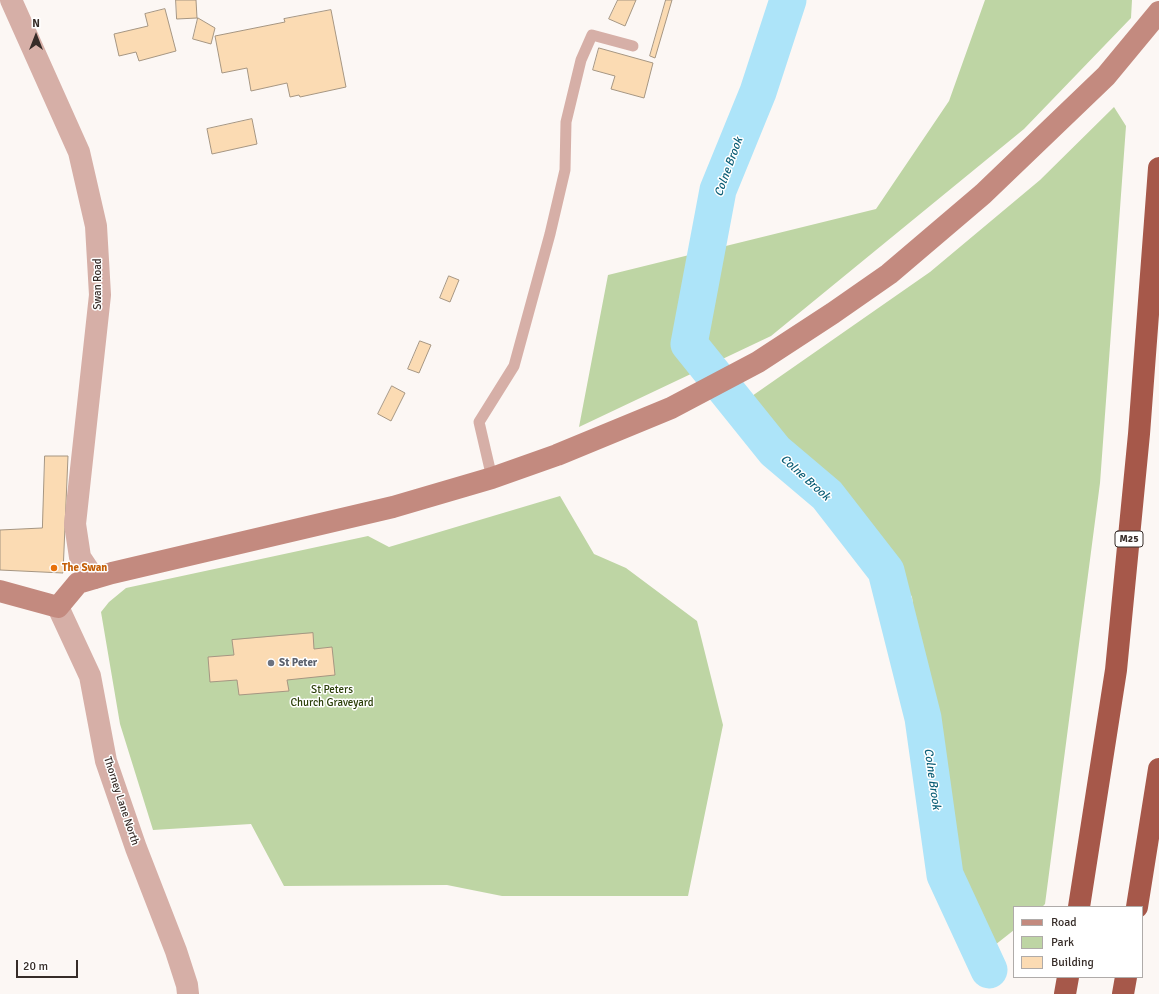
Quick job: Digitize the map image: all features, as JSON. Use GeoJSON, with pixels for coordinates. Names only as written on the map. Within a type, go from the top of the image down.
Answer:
{"type":"FeatureCollection","features":[{"type":"Feature","properties":{"kind":"highway","name":"M25"},"geometry":{"type":"LineString","coordinates":[[1079,906],[1116,670],[1139,434],[1159,168]]}},
{"type":"Feature","properties":{"kind":"highway"},"geometry":{"type":"LineString","coordinates":[[1137,906],[1159,769]]}},
{"type":"Feature","properties":{"kind":"highway"},"geometry":{"type":"LineString","coordinates":[[1065,994],[1068,978]]}},
{"type":"Feature","properties":{"kind":"highway"},"geometry":{"type":"LineString","coordinates":[[1123,994],[1126,978]]}},
{"type":"Feature","properties":{"kind":"main road"},"geometry":{"type":"LineString","coordinates":[[0,591],[58,607],[78,583],[393,507],[492,478],[557,455],[671,408],[758,362],[889,274],[982,194],[1106,76],[1159,12]]}},
{"type":"Feature","properties":{"kind":"street","name":"Swan Road"},"geometry":{"type":"LineString","coordinates":[[11,0],[79,152],[96,226],[100,296],[75,524],[80,557],[94,578]]}},
{"type":"Feature","properties":{"kind":"street","name":"Thorney Lane North"},"geometry":{"type":"LineString","coordinates":[[58,607],[90,676],[106,761],[136,848],[188,985],[188,994]]}},
{"type":"Feature","properties":{"kind":"lane"},"geometry":{"type":"LineString","coordinates":[[492,478],[479,422],[514,366],[550,234],[563,177],[566,122],[581,60],[592,34],[633,46]]}},
{"type":"Feature","properties":{"kind":"green space"},"geometry":{"type":"Polygon","coordinates":[[[985,0],[1132,0],[1131,18],[1024,129],[771,336],[579,427],[608,275],[876,209],[949,101],[985,0]]]}},
{"type":"Feature","properties":{"kind":"green space"},"geometry":{"type":"Polygon","coordinates":[[[1114,107],[1126,126],[1100,483],[1045,904],[1043,906],[1013,906],[1013,931],[995,945],[964,908],[932,761],[912,597],[865,517],[782,445],[752,396],[930,272],[1040,180],[1114,107]]]}},
{"type":"Feature","properties":{"kind":"green space","name":"St Peters Church Graveyard"},"geometry":{"type":"Polygon","coordinates":[[[560,496],[594,554],[626,568],[697,621],[723,725],[688,896],[502,896],[447,885],[284,886],[251,824],[153,830],[120,724],[101,612],[109,602],[126,588],[368,536],[389,547],[560,496]]]}},
{"type":"Feature","properties":{"kind":"building"},"geometry":{"type":"Polygon","coordinates":[[[176,0],[196,0],[197,18],[177,19],[176,0]]]}},
{"type":"Feature","properties":{"kind":"building"},"geometry":{"type":"Polygon","coordinates":[[[618,0],[636,0],[625,26],[609,19],[618,0]]]}},
{"type":"Feature","properties":{"kind":"building"},"geometry":{"type":"Polygon","coordinates":[[[666,0],[672,0],[655,58],[650,56],[666,0]]]}},
{"type":"Feature","properties":{"kind":"building"},"geometry":{"type":"Polygon","coordinates":[[[165,9],[176,51],[139,61],[136,52],[119,56],[114,34],[148,26],[145,14],[165,9]]]}},
{"type":"Feature","properties":{"kind":"building"},"geometry":{"type":"Polygon","coordinates":[[[331,10],[346,87],[300,97],[299,95],[290,97],[287,83],[251,91],[247,68],[222,73],[215,36],[285,22],[284,19],[331,10]]]}},
{"type":"Feature","properties":{"kind":"building"},"geometry":{"type":"Polygon","coordinates":[[[198,18],[215,28],[211,44],[193,39],[198,18]]]}},
{"type":"Feature","properties":{"kind":"building"},"geometry":{"type":"Polygon","coordinates":[[[599,48],[653,63],[644,98],[611,89],[615,76],[593,70],[599,48]]]}},
{"type":"Feature","properties":{"kind":"building"},"geometry":{"type":"Polygon","coordinates":[[[252,119],[257,144],[212,154],[207,129],[252,119]]]}},
{"type":"Feature","properties":{"kind":"building"},"geometry":{"type":"Polygon","coordinates":[[[449,276],[459,280],[450,302],[440,298],[449,276]]]}},
{"type":"Feature","properties":{"kind":"building"},"geometry":{"type":"Polygon","coordinates":[[[420,341],[431,345],[419,373],[408,369],[420,341]]]}},
{"type":"Feature","properties":{"kind":"building"},"geometry":{"type":"Polygon","coordinates":[[[392,386],[405,393],[391,421],[378,414],[392,386]]]}},
{"type":"Feature","properties":{"kind":"building"},"geometry":{"type":"Polygon","coordinates":[[[45,456],[68,456],[63,573],[0,570],[0,530],[42,528],[45,456]]]}},
{"type":"Feature","properties":{"kind":"building","name":"St Peter"},"geometry":{"type":"Polygon","coordinates":[[[313,633],[314,649],[332,647],[335,675],[287,680],[289,691],[239,695],[237,680],[210,682],[208,657],[234,655],[232,640],[313,633]]]}},
{"type":"Feature","properties":{"kind":"waterway","name":"Colne Brook"},"geometry":{"type":"LineString","coordinates":[[788,0],[758,92],[718,190],[689,344],[775,451],[827,495],[886,571],[923,718],[945,875],[989,970]]}},
{"type":"Feature","properties":{"kind":"place","name":"The Swan"},"geometry":{"type":"Point","coordinates":[54,568]}},
{"type":"Feature","properties":{"kind":"place","name":"St Peter"},"geometry":{"type":"Point","coordinates":[271,663]}}]}
